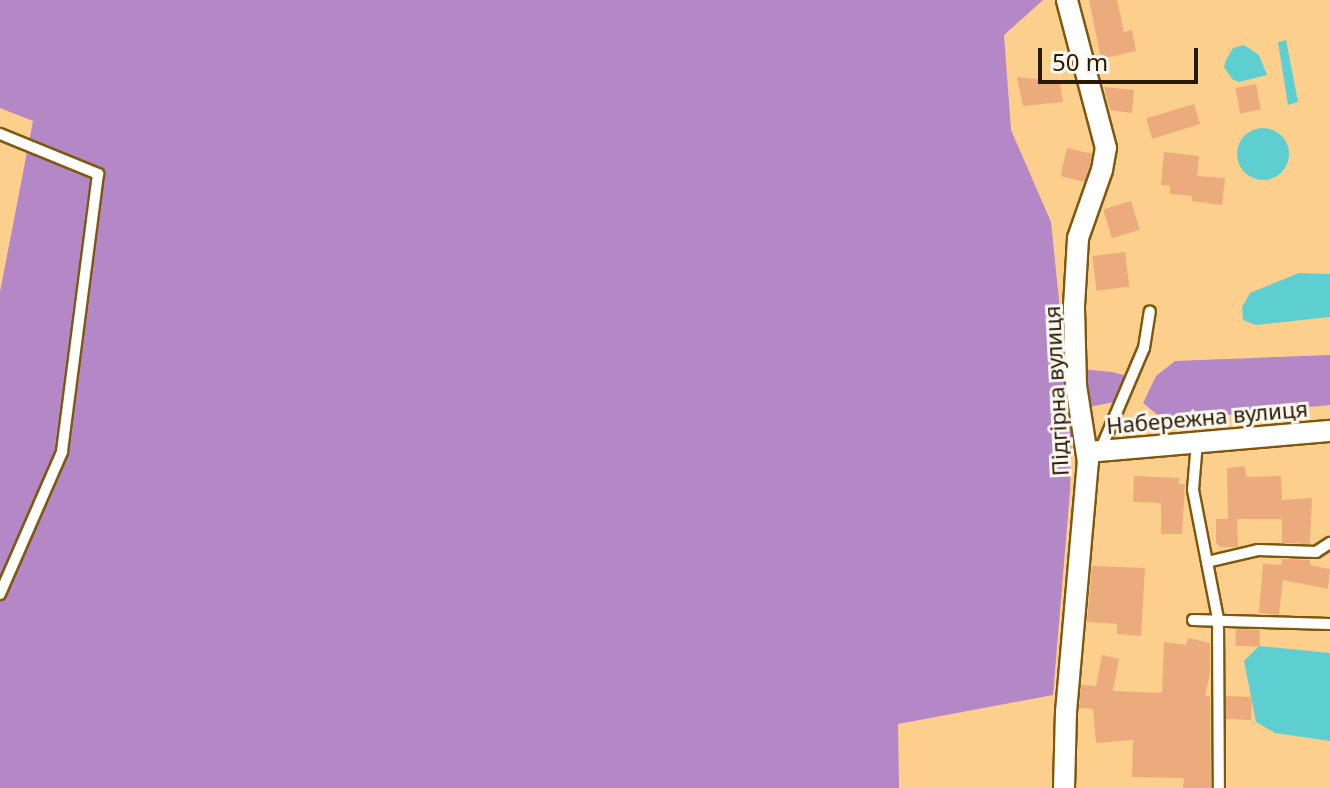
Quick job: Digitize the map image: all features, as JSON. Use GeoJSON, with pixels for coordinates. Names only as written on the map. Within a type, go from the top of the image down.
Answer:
{"type":"FeatureCollection","features":[{"type":"Feature","properties":{"kind":"street","name":"Підгірна вулиця"},"geometry":{"type":"LineString","coordinates":[[1064,788],[1066,712],[1094,452],[1076,385],[1078,238],[1102,170],[1106,148],[1067,0]]}},
{"type":"Feature","properties":{"kind":"street","name":"Набережна вулиця"},"geometry":{"type":"LineString","coordinates":[[1094,452],[1197,440],[1330,431]]}},
{"type":"Feature","properties":{"kind":"lane"},"geometry":{"type":"LineString","coordinates":[[0,134],[98,174],[62,452],[0,594]]}},
{"type":"Feature","properties":{"kind":"lane"},"geometry":{"type":"LineString","coordinates":[[1094,452],[1144,348],[1150,311]]}},
{"type":"Feature","properties":{"kind":"lane"},"geometry":{"type":"LineString","coordinates":[[1197,440],[1193,490],[1218,619],[1219,788]]}},
{"type":"Feature","properties":{"kind":"lane"},"geometry":{"type":"LineString","coordinates":[[1207,562],[1258,550],[1316,552],[1330,543]]}},
{"type":"Feature","properties":{"kind":"lane"},"geometry":{"type":"LineString","coordinates":[[1193,620],[1330,624]]}},
{"type":"Feature","properties":{"kind":"shaded area"},"geometry":{"type":"Polygon","coordinates":[[[0,0],[1043,0],[1004,35],[1011,130],[1051,222],[1072,428],[1070,491],[1053,695],[898,724],[899,788],[0,788],[0,292],[33,121],[0,108],[0,0]]]}},
{"type":"Feature","properties":{"kind":"shaded area"},"geometry":{"type":"Polygon","coordinates":[[[1330,355],[1330,405],[1165,421],[1143,403],[1156,376],[1175,361],[1330,355]]]}},
{"type":"Feature","properties":{"kind":"shaded area"},"geometry":{"type":"Polygon","coordinates":[[[1072,368],[1131,377],[1120,401],[1072,410],[1072,368]]]}},
{"type":"Feature","properties":{"kind":"water"},"geometry":{"type":"Polygon","coordinates":[[[1286,40],[1298,102],[1288,105],[1278,42],[1286,40]]]}},
{"type":"Feature","properties":{"kind":"water"},"geometry":{"type":"Polygon","coordinates":[[[1244,45],[1259,55],[1267,75],[1239,82],[1232,79],[1224,67],[1226,60],[1233,48],[1244,45]]]}},
{"type":"Feature","properties":{"kind":"water"},"geometry":{"type":"Polygon","coordinates":[[[1263,128],[1282,135],[1289,154],[1282,173],[1263,180],[1244,173],[1237,154],[1244,135],[1263,128]]]}},
{"type":"Feature","properties":{"kind":"water"},"geometry":{"type":"Polygon","coordinates":[[[1299,273],[1330,274],[1330,317],[1256,325],[1243,320],[1242,307],[1250,293],[1299,273]]]}},
{"type":"Feature","properties":{"kind":"water"},"geometry":{"type":"Polygon","coordinates":[[[1259,646],[1330,653],[1330,741],[1275,733],[1256,722],[1244,661],[1259,646]]]}},
{"type":"Feature","properties":{"kind":"building"},"geometry":{"type":"Polygon","coordinates":[[[1089,0],[1117,0],[1124,32],[1132,30],[1136,51],[1101,59],[1089,0]]]}},
{"type":"Feature","properties":{"kind":"building"},"geometry":{"type":"Polygon","coordinates":[[[1017,77],[1060,82],[1063,102],[1023,106],[1017,77]]]}},
{"type":"Feature","properties":{"kind":"building"},"geometry":{"type":"Polygon","coordinates":[[[1256,84],[1261,110],[1240,114],[1235,88],[1256,84]]]}},
{"type":"Feature","properties":{"kind":"building"},"geometry":{"type":"Polygon","coordinates":[[[1104,87],[1134,90],[1132,113],[1110,110],[1104,87]]]}},
{"type":"Feature","properties":{"kind":"building"},"geometry":{"type":"Polygon","coordinates":[[[1194,104],[1200,124],[1152,139],[1146,119],[1194,104]]]}},
{"type":"Feature","properties":{"kind":"building"},"geometry":{"type":"Polygon","coordinates":[[[1067,148],[1092,154],[1086,182],[1060,176],[1067,148]]]}},
{"type":"Feature","properties":{"kind":"building"},"geometry":{"type":"Polygon","coordinates":[[[1164,152],[1199,156],[1197,176],[1225,178],[1222,205],[1192,201],[1192,196],[1170,194],[1170,186],[1161,185],[1164,152]]]}},
{"type":"Feature","properties":{"kind":"building"},"geometry":{"type":"Polygon","coordinates":[[[1131,201],[1140,230],[1112,238],[1103,209],[1131,201]]]}},
{"type":"Feature","properties":{"kind":"building"},"geometry":{"type":"Polygon","coordinates":[[[1125,252],[1129,287],[1097,291],[1092,256],[1125,252]]]}},
{"type":"Feature","properties":{"kind":"building"},"geometry":{"type":"Polygon","coordinates":[[[1245,466],[1246,477],[1281,476],[1282,500],[1312,498],[1310,544],[1282,543],[1282,519],[1237,519],[1238,547],[1220,547],[1216,543],[1216,519],[1228,519],[1227,468],[1245,466]]]}},
{"type":"Feature","properties":{"kind":"building"},"geometry":{"type":"Polygon","coordinates":[[[1134,476],[1179,478],[1179,484],[1185,484],[1182,534],[1161,534],[1161,503],[1133,502],[1134,476]]]}},
{"type":"Feature","properties":{"kind":"building"},"geometry":{"type":"Polygon","coordinates":[[[1282,559],[1310,560],[1310,565],[1330,569],[1328,589],[1283,580],[1279,615],[1259,613],[1263,564],[1282,565],[1282,559]]]}},
{"type":"Feature","properties":{"kind":"building"},"geometry":{"type":"Polygon","coordinates":[[[1092,566],[1145,568],[1141,636],[1117,634],[1117,624],[1087,622],[1092,566]]]}},
{"type":"Feature","properties":{"kind":"building"},"geometry":{"type":"Polygon","coordinates":[[[1236,629],[1260,630],[1259,647],[1235,646],[1236,629]]]}},
{"type":"Feature","properties":{"kind":"building"},"geometry":{"type":"Polygon","coordinates":[[[1188,638],[1210,643],[1210,674],[1205,696],[1210,696],[1211,788],[1183,788],[1184,778],[1132,777],[1133,740],[1096,743],[1093,709],[1079,708],[1081,685],[1096,686],[1102,655],[1119,659],[1113,691],[1162,693],[1164,642],[1186,645],[1188,638]]]}},
{"type":"Feature","properties":{"kind":"building"},"geometry":{"type":"Polygon","coordinates":[[[1226,696],[1252,697],[1251,720],[1225,719],[1226,696]]]}}]}
